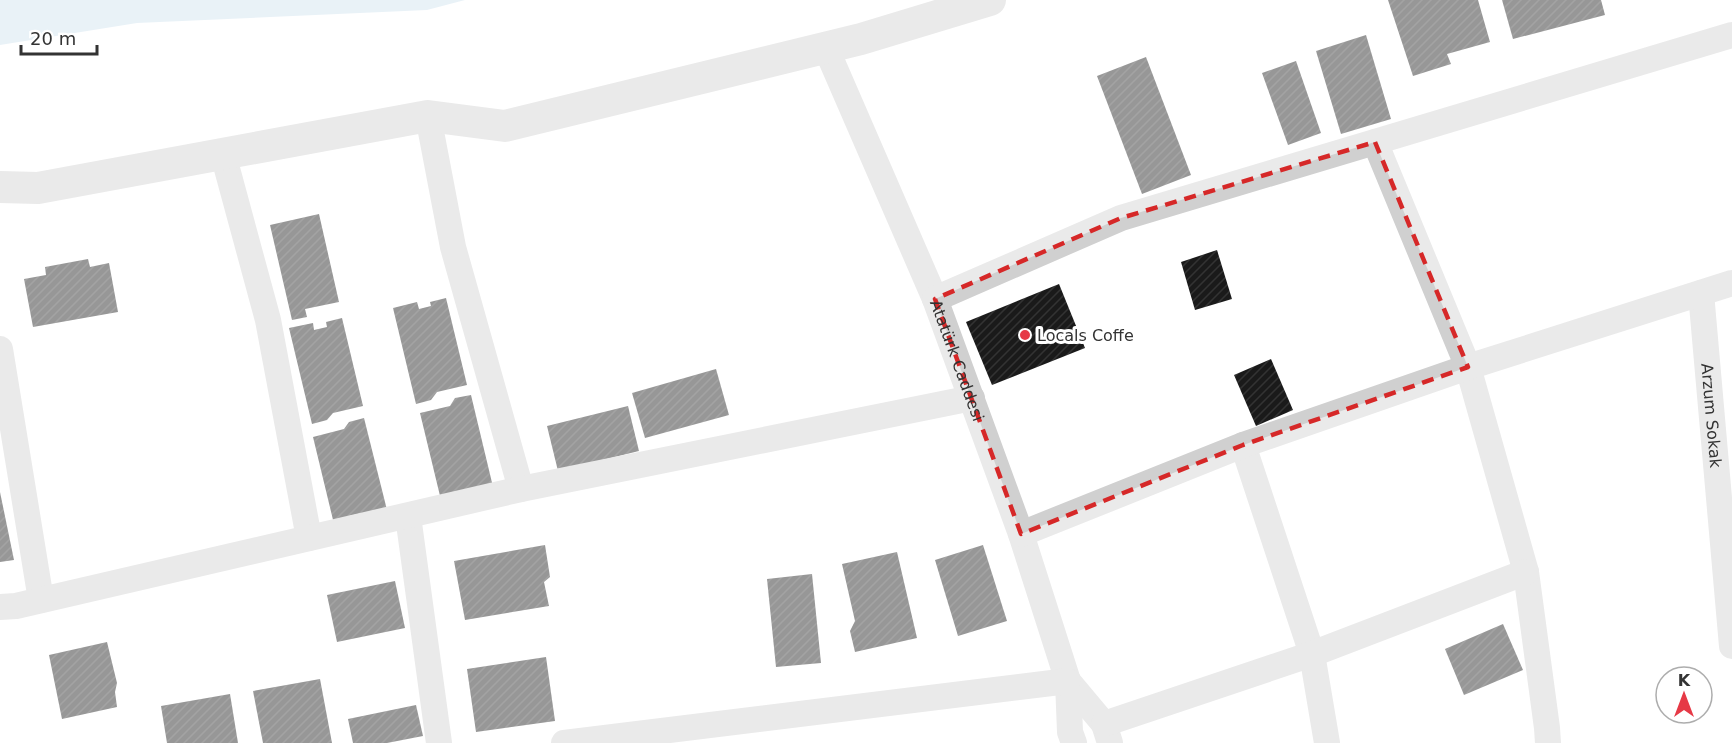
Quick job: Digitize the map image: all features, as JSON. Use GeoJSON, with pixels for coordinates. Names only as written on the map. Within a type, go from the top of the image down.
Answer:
{"type":"FeatureCollection","features":[{"type":"Feature","properties":{"kind":"street"},"geometry":{"type":"LineString","coordinates":[[0,187],[38,188],[428,116],[505,126],[861,39],[990,0]]}},
{"type":"Feature","properties":{"kind":"street"},"geometry":{"type":"LineString","coordinates":[[935,299],[1121,218],[1732,35]]}},
{"type":"Feature","properties":{"kind":"street","name":"Atatürk Caddesi"},"geometry":{"type":"LineString","coordinates":[[826,48],[935,299],[1021,534],[1068,681],[1071,732],[1074,743]]}},
{"type":"Feature","properties":{"kind":"street"},"geometry":{"type":"LineString","coordinates":[[428,116],[453,247],[521,489]]}},
{"type":"Feature","properties":{"kind":"street"},"geometry":{"type":"LineString","coordinates":[[1375,142],[1468,367],[1526,572],[1548,743]]}},
{"type":"Feature","properties":{"kind":"street"},"geometry":{"type":"LineString","coordinates":[[223,154],[268,320],[309,538]]}},
{"type":"Feature","properties":{"kind":"street"},"geometry":{"type":"LineString","coordinates":[[1021,534],[1243,445],[1468,367],[1732,283]]}},
{"type":"Feature","properties":{"kind":"street","name":"Arzum Sokak"},"geometry":{"type":"LineString","coordinates":[[1701,293],[1732,646]]}},
{"type":"Feature","properties":{"kind":"street"},"geometry":{"type":"LineString","coordinates":[[0,349],[41,600]]}},
{"type":"Feature","properties":{"kind":"street"},"geometry":{"type":"LineString","coordinates":[[0,607],[16,606],[521,489],[972,398]]}},
{"type":"Feature","properties":{"kind":"street"},"geometry":{"type":"LineString","coordinates":[[1243,445],[1312,654],[1327,743]]}},
{"type":"Feature","properties":{"kind":"street"},"geometry":{"type":"LineString","coordinates":[[408,516],[438,743]]}},
{"type":"Feature","properties":{"kind":"street"},"geometry":{"type":"LineString","coordinates":[[1107,733],[1526,572]]}},
{"type":"Feature","properties":{"kind":"street"},"geometry":{"type":"LineString","coordinates":[[564,743],[1068,681]]}},
{"type":"Feature","properties":{"kind":"street","name":"Atatürk Caddesi"},"geometry":{"type":"LineString","coordinates":[[1068,681],[1107,733]]}},
{"type":"Feature","properties":{"kind":"highlighted area"},"geometry":{"type":"Polygon","coordinates":[[[1375,142],[1468,367],[1243,445],[1021,534],[935,299],[1121,218],[1375,142]]]}},
{"type":"Feature","properties":{"kind":"water"},"geometry":{"type":"Polygon","coordinates":[[[0,0],[465,0],[427,10],[137,23],[0,45],[0,0]]]}},
{"type":"Feature","properties":{"kind":"building"},"geometry":{"type":"Polygon","coordinates":[[[1388,0],[1478,0],[1490,42],[1447,54],[1451,64],[1413,76],[1388,0]]]}},
{"type":"Feature","properties":{"kind":"building"},"geometry":{"type":"Polygon","coordinates":[[[1502,0],[1601,0],[1605,15],[1513,39],[1502,0]]]}},
{"type":"Feature","properties":{"kind":"building"},"geometry":{"type":"Polygon","coordinates":[[[1366,35],[1391,119],[1341,134],[1316,51],[1366,35]]]}},
{"type":"Feature","properties":{"kind":"building"},"geometry":{"type":"Polygon","coordinates":[[[1146,57],[1191,175],[1142,194],[1097,76],[1146,57]]]}},
{"type":"Feature","properties":{"kind":"building"},"geometry":{"type":"Polygon","coordinates":[[[1296,61],[1321,133],[1288,145],[1262,73],[1296,61]]]}},
{"type":"Feature","properties":{"kind":"building"},"geometry":{"type":"Polygon","coordinates":[[[319,214],[339,302],[305,309],[307,317],[292,320],[270,225],[319,214]]]}},
{"type":"Feature","properties":{"kind":"building"},"geometry":{"type":"Polygon","coordinates":[[[1217,250],[1232,299],[1195,310],[1181,262],[1217,250]]]}},
{"type":"Feature","properties":{"kind":"building"},"geometry":{"type":"Polygon","coordinates":[[[88,259],[90,267],[109,263],[118,312],[33,327],[24,279],[46,275],[45,267],[88,259]]]}},
{"type":"Feature","properties":{"kind":"building","name":"Locals Coffe"},"geometry":{"type":"Polygon","coordinates":[[[1059,284],[1085,348],[992,385],[966,322],[1059,284]]]}},
{"type":"Feature","properties":{"kind":"building"},"geometry":{"type":"Polygon","coordinates":[[[446,298],[467,385],[437,392],[431,400],[416,404],[393,308],[417,302],[419,309],[431,306],[430,302],[446,298]]]}},
{"type":"Feature","properties":{"kind":"building"},"geometry":{"type":"Polygon","coordinates":[[[342,318],[363,406],[333,413],[327,420],[312,424],[289,328],[313,323],[314,330],[327,327],[326,322],[342,318]]]}},
{"type":"Feature","properties":{"kind":"building"},"geometry":{"type":"Polygon","coordinates":[[[1271,359],[1293,410],[1256,426],[1234,375],[1271,359]]]}},
{"type":"Feature","properties":{"kind":"building"},"geometry":{"type":"Polygon","coordinates":[[[716,369],[729,415],[645,438],[632,393],[716,369]]]}},
{"type":"Feature","properties":{"kind":"building"},"geometry":{"type":"Polygon","coordinates":[[[471,395],[494,491],[441,500],[420,413],[450,406],[455,398],[471,395]]]}},
{"type":"Feature","properties":{"kind":"building"},"geometry":{"type":"Polygon","coordinates":[[[628,406],[639,451],[558,471],[547,426],[628,406]]]}},
{"type":"Feature","properties":{"kind":"building"},"geometry":{"type":"Polygon","coordinates":[[[364,418],[388,514],[363,520],[362,513],[349,516],[350,520],[334,524],[313,437],[344,429],[349,422],[364,418]]]}},
{"type":"Feature","properties":{"kind":"building"},"geometry":{"type":"Polygon","coordinates":[[[0,492],[14,560],[0,562],[0,492]]]}},
{"type":"Feature","properties":{"kind":"building"},"geometry":{"type":"Polygon","coordinates":[[[545,545],[550,577],[544,582],[549,606],[465,620],[454,561],[545,545]]]}},
{"type":"Feature","properties":{"kind":"building"},"geometry":{"type":"Polygon","coordinates":[[[983,545],[1007,621],[958,636],[935,560],[983,545]]]}},
{"type":"Feature","properties":{"kind":"building"},"geometry":{"type":"Polygon","coordinates":[[[897,552],[917,638],[855,652],[850,631],[855,621],[842,564],[897,552]]]}},
{"type":"Feature","properties":{"kind":"building"},"geometry":{"type":"Polygon","coordinates":[[[812,574],[821,663],[776,667],[767,579],[812,574]]]}},
{"type":"Feature","properties":{"kind":"building"},"geometry":{"type":"Polygon","coordinates":[[[395,581],[405,628],[337,642],[327,595],[395,581]]]}},
{"type":"Feature","properties":{"kind":"building"},"geometry":{"type":"Polygon","coordinates":[[[1503,624],[1523,670],[1464,695],[1445,649],[1503,624]]]}},
{"type":"Feature","properties":{"kind":"building"},"geometry":{"type":"Polygon","coordinates":[[[107,642],[117,683],[115,692],[117,707],[62,719],[49,655],[107,642]]]}},
{"type":"Feature","properties":{"kind":"building"},"geometry":{"type":"Polygon","coordinates":[[[546,657],[555,721],[476,732],[467,669],[546,657]]]}},
{"type":"Feature","properties":{"kind":"building"},"geometry":{"type":"Polygon","coordinates":[[[320,679],[332,743],[263,743],[253,691],[320,679]]]}},
{"type":"Feature","properties":{"kind":"building"},"geometry":{"type":"Polygon","coordinates":[[[230,694],[238,743],[167,743],[161,706],[230,694]]]}},
{"type":"Feature","properties":{"kind":"building"},"geometry":{"type":"Polygon","coordinates":[[[416,705],[423,736],[387,743],[353,743],[348,719],[416,705]]]}},
{"type":"Feature","properties":{"kind":"place","name":"Locals Coffe"},"geometry":{"type":"Point","coordinates":[1025,335]}}]}
